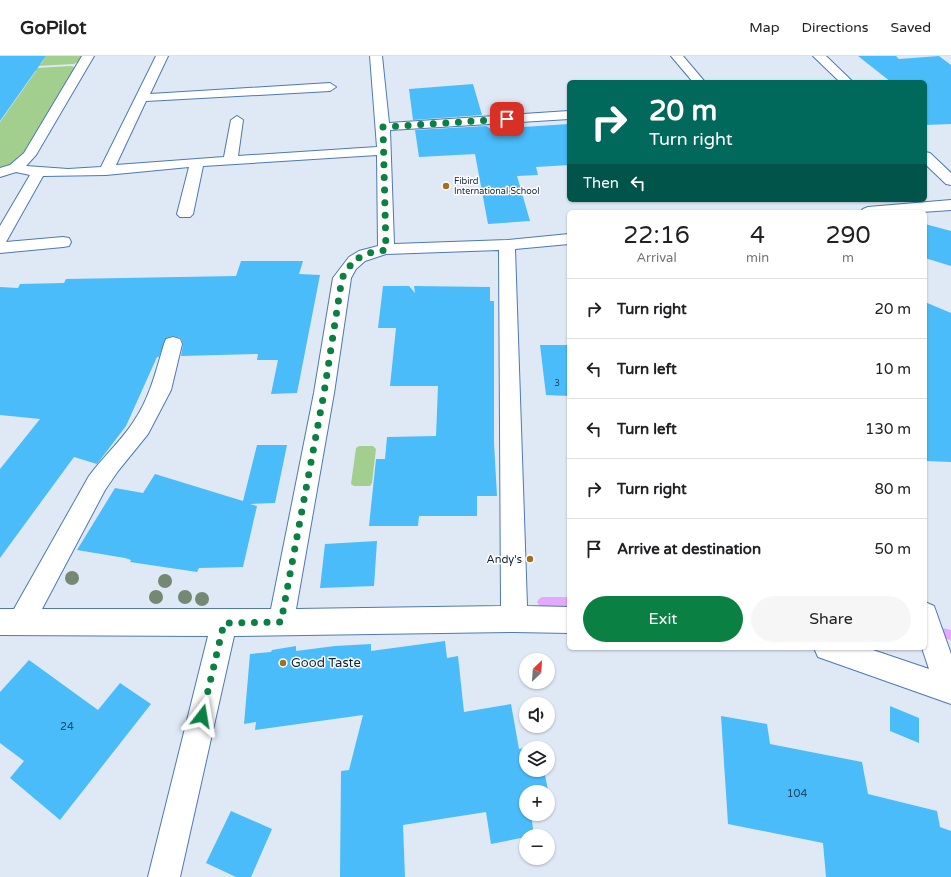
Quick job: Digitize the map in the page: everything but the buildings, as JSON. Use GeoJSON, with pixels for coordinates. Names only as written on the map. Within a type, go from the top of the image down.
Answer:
{"type":"FeatureCollection","features":[{"type":"Feature","properties":{"kind":"street"},"geometry":{"type":"LineString","coordinates":[[0,173],[15,168],[29,155],[88,56]]}},
{"type":"Feature","properties":{"kind":"street"},"geometry":{"type":"LineString","coordinates":[[106,171],[161,56],[169,56]]}},
{"type":"Feature","properties":{"kind":"street"},"geometry":{"type":"LineString","coordinates":[[376,56],[383,127],[386,250]]}},
{"type":"Feature","properties":{"kind":"street"},"geometry":{"type":"LineString","coordinates":[[677,56],[697,80]]}},
{"type":"Feature","properties":{"kind":"street"},"geometry":{"type":"LineString","coordinates":[[819,56],[845,80]]}},
{"type":"Feature","properties":{"kind":"street"},"geometry":{"type":"LineString","coordinates":[[140,98],[330,87]]}},
{"type":"Feature","properties":{"kind":"street"},"geometry":{"type":"LineString","coordinates":[[383,127],[567,115]]}},
{"type":"Feature","properties":{"kind":"street"},"geometry":{"type":"LineString","coordinates":[[230,161],[237,120]]}},
{"type":"Feature","properties":{"kind":"street"},"geometry":{"type":"LineString","coordinates":[[15,168],[38,173],[106,171],[157,165],[384,150]]}},
{"type":"Feature","properties":{"kind":"street"},"geometry":{"type":"LineString","coordinates":[[927,158],[951,181]]}},
{"type":"Feature","properties":{"kind":"street"},"geometry":{"type":"LineString","coordinates":[[185,214],[197,163]]}},
{"type":"Feature","properties":{"kind":"street"},"geometry":{"type":"LineString","coordinates":[[0,240],[38,173]]}},
{"type":"Feature","properties":{"kind":"street"},"geometry":{"type":"LineString","coordinates":[[892,210],[951,205]]}},
{"type":"Feature","properties":{"kind":"street"},"geometry":{"type":"LineString","coordinates":[[281,622],[324,393],[342,278],[354,260],[369,253],[386,250],[506,245],[567,239]]}},
{"type":"Feature","properties":{"kind":"street"},"geometry":{"type":"LineString","coordinates":[[0,248],[63,242]]}},
{"type":"Feature","properties":{"kind":"street"},"geometry":{"type":"LineString","coordinates":[[506,245],[514,618]]}},
{"type":"Feature","properties":{"kind":"street"},"geometry":{"type":"LineString","coordinates":[[10,622],[97,483],[114,459],[141,428],[161,390],[173,344]]}},
{"type":"Feature","properties":{"kind":"street"},"geometry":{"type":"LineString","coordinates":[[10,622],[224,623],[514,618],[567,620]]}},
{"type":"Feature","properties":{"kind":"street"},"geometry":{"type":"LineString","coordinates":[[927,621],[950,689]]}},
{"type":"Feature","properties":{"kind":"street"},"geometry":{"type":"LineString","coordinates":[[164,877],[224,623]]}},
{"type":"Feature","properties":{"kind":"street"},"geometry":{"type":"LineString","coordinates":[[833,650],[950,689]]}},
{"type":"Feature","properties":{"kind":"green space"},"geometry":{"type":"Polygon","coordinates":[[[46,56],[83,56],[80,61],[74,64],[0,68],[0,66],[41,64],[46,56]]]}},
{"type":"Feature","properties":{"kind":"green space"},"geometry":{"type":"Polygon","coordinates":[[[71,66],[77,68],[22,156],[15,162],[0,169],[0,122],[36,71],[0,73],[0,70],[71,66]]]}},
{"type":"Feature","properties":{"kind":"green space"},"geometry":{"type":"Polygon","coordinates":[[[359,446],[373,446],[376,449],[372,483],[370,486],[354,486],[351,484],[356,448],[359,446]]]}},
{"type":"Feature","properties":{"kind":"waterway"},"geometry":{"type":"LineString","coordinates":[[542,602],[567,602]]}},
{"type":"Feature","properties":{"kind":"waterway"},"geometry":{"type":"LineString","coordinates":[[927,629],[951,635]]}},
{"type":"Feature","properties":{"kind":"place","name":"Fibird International School"},"geometry":{"type":"Point","coordinates":[446,186]}},
{"type":"Feature","properties":{"kind":"place","name":"Andy's"},"geometry":{"type":"Point","coordinates":[530,559]}},
{"type":"Feature","properties":{"kind":"place","name":"Good Taste"},"geometry":{"type":"Point","coordinates":[283,663]}},
{"type":"Feature","properties":{"kind":"route"},"geometry":{"type":"LineString","coordinates":[[202,716],[224,623],[281,622],[324,393],[342,278],[354,260],[369,253],[386,250],[383,127],[507,119]]}}]}
